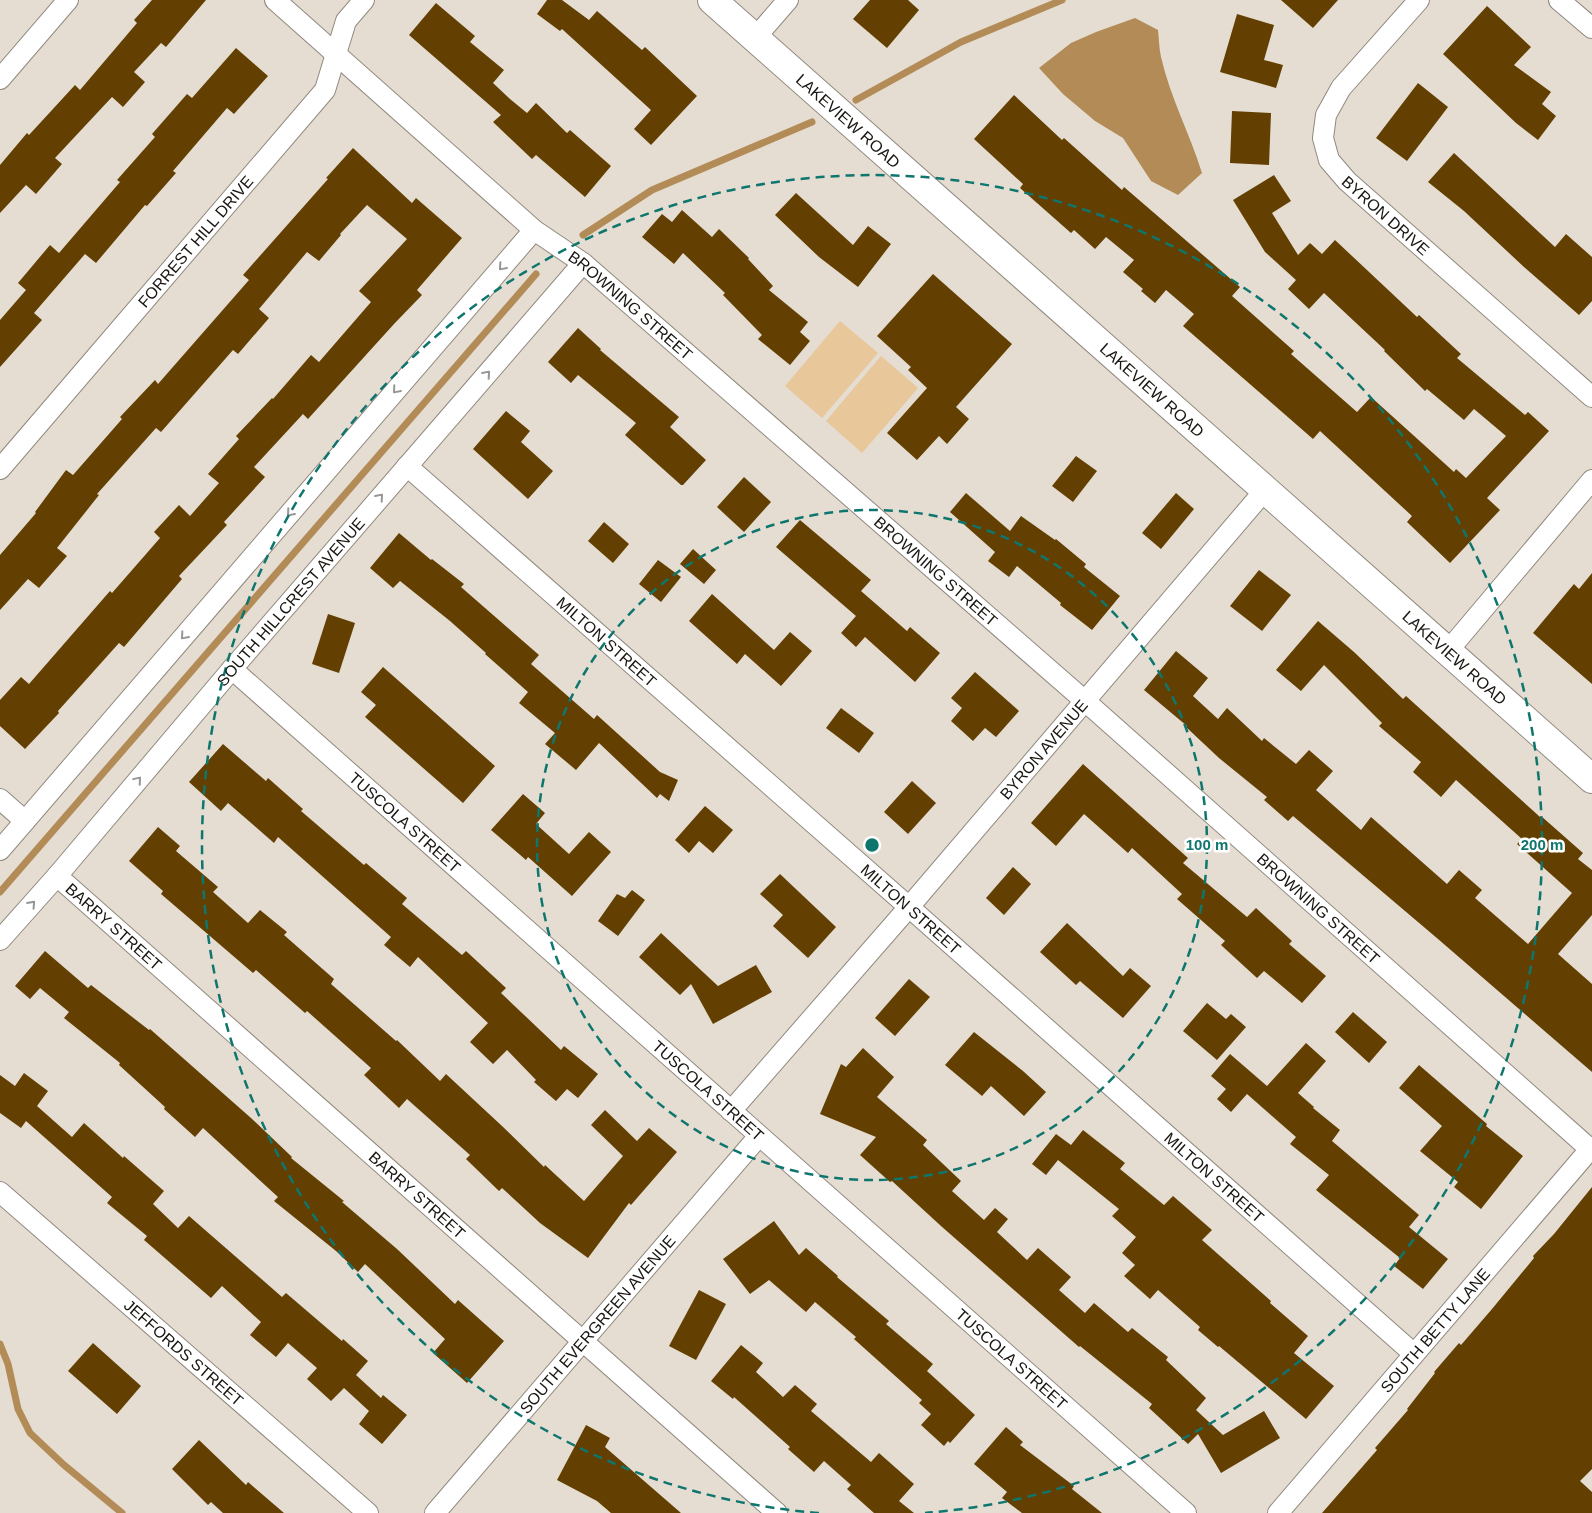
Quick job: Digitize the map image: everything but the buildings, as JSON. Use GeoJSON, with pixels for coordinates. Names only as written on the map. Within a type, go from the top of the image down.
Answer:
{"type":"FeatureCollection","features":[{"type":"Feature","properties":{"kind":"street"},"geometry":{"type":"LineString","coordinates":[[0,79],[68,0]]}},
{"type":"Feature","properties":{"kind":"street","name":"BROWNING STREET"},"geometry":{"type":"LineString","coordinates":[[274,0],[534,230],[582,263],[1085,701],[1591,1148]]}},
{"type":"Feature","properties":{"kind":"street","name":"FORREST HILL DRIVE"},"geometry":{"type":"LineString","coordinates":[[0,469],[325,90],[346,20],[364,0]]}},
{"type":"Feature","properties":{"kind":"street","name":"LAKEVIEW ROAD"},"geometry":{"type":"LineString","coordinates":[[712,0],[1592,779]]}},
{"type":"Feature","properties":{"kind":"street"},"geometry":{"type":"LineString","coordinates":[[755,38],[788,0]]}},
{"type":"Feature","properties":{"kind":"street","name":"BYRON DRIVE"},"geometry":{"type":"LineString","coordinates":[[1419,0],[1341,88],[1337,95],[1326,115],[1323,138],[1329,160],[1347,182],[1592,397]]}},
{"type":"Feature","properties":{"kind":"street"},"geometry":{"type":"LineString","coordinates":[[1559,0],[1592,28]]}},
{"type":"Feature","properties":{"kind":"street"},"geometry":{"type":"LineString","coordinates":[[0,850],[534,230]]}},
{"type":"Feature","properties":{"kind":"street","name":"SOUTH HILLCREST AVENUE"},"geometry":{"type":"LineString","coordinates":[[0,940],[57,876],[232,669],[582,263]]}},
{"type":"Feature","properties":{"kind":"street","name":"MILTON STREET"},"geometry":{"type":"LineString","coordinates":[[407,466],[1414,1354]]}},
{"type":"Feature","properties":{"kind":"street"},"geometry":{"type":"LineString","coordinates":[[1447,652],[1592,480]]}},
{"type":"Feature","properties":{"kind":"street","name":"BYRON AVENUE"},"geometry":{"type":"LineString","coordinates":[[731,1111],[909,907],[1265,490]]}},
{"type":"Feature","properties":{"kind":"street","name":"TUSCOLA STREET"},"geometry":{"type":"LineString","coordinates":[[232,669],[1186,1513]]}},
{"type":"Feature","properties":{"kind":"street"},"geometry":{"type":"LineString","coordinates":[[0,799],[25,821]]}},
{"type":"Feature","properties":{"kind":"street","name":"BARRY STREET"},"geometry":{"type":"LineString","coordinates":[[57,876],[777,1513]]}},
{"type":"Feature","properties":{"kind":"street","name":"SOUTH EVERGREEN AVENUE"},"geometry":{"type":"LineString","coordinates":[[435,1513],[759,1136]]}},
{"type":"Feature","properties":{"kind":"street","name":"SOUTH BETTY LANE"},"geometry":{"type":"LineString","coordinates":[[1278,1513],[1591,1148]]}},
{"type":"Feature","properties":{"kind":"street","name":"JEFFORDS STREET"},"geometry":{"type":"LineString","coordinates":[[0,1192],[368,1513]]}},
{"type":"Feature","properties":{"kind":"shaded area"},"geometry":{"type":"Polygon","coordinates":[[[1135,18],[1158,30],[1160,54],[1165,72],[1202,173],[1178,195],[1151,181],[1123,138],[1095,121],[1063,94],[1039,68],[1071,43],[1135,18]]]}},
{"type":"Feature","properties":{"kind":"shaded area"},"geometry":{"type":"Polygon","coordinates":[[[840,321],[878,353],[822,418],[785,386],[840,321]]]}},
{"type":"Feature","properties":{"kind":"shaded area"},"geometry":{"type":"Polygon","coordinates":[[[881,356],[918,388],[862,453],[826,421],[881,356]]]}},
{"type":"Feature","properties":{"kind":"waterway"},"geometry":{"type":"LineString","coordinates":[[856,100],[961,42],[1062,0]]}},
{"type":"Feature","properties":{"kind":"waterway"},"geometry":{"type":"LineString","coordinates":[[583,235],[652,190],[812,122]]}},
{"type":"Feature","properties":{"kind":"waterway"},"geometry":{"type":"LineString","coordinates":[[0,892],[536,274]]}},
{"type":"Feature","properties":{"kind":"waterway"},"geometry":{"type":"LineString","coordinates":[[0,1344],[8,1364],[18,1409],[30,1433],[64,1465],[122,1513]]}}]}
